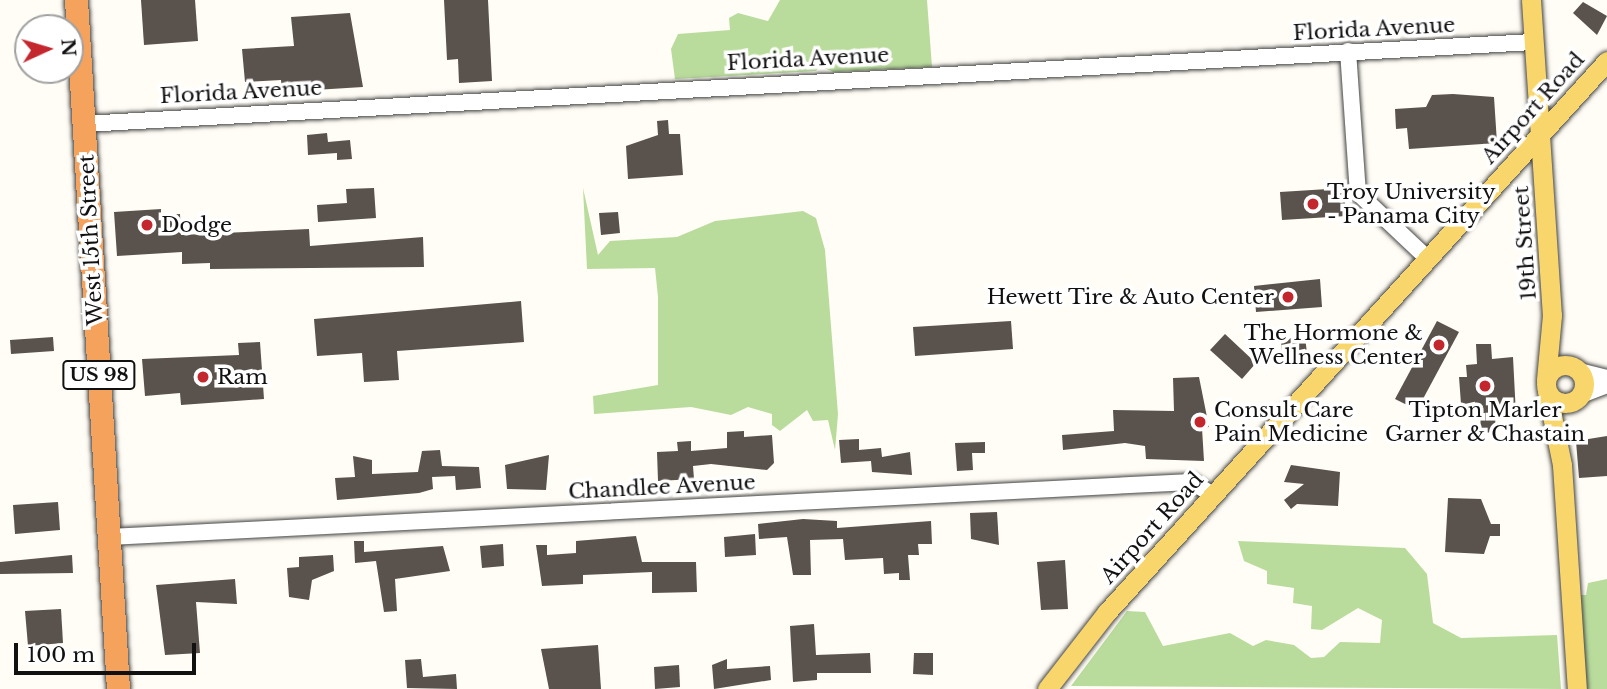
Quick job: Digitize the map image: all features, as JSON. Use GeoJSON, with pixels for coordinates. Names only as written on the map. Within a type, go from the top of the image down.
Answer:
{"type":"FeatureCollection","features":[{"type":"Feature","properties":{"kind":"highway","name":"West 15th Street"},"geometry":{"type":"LineString","coordinates":[[76,0],[118,689]]}},
{"type":"Feature","properties":{"kind":"main road","name":"19th Street"},"geometry":{"type":"LineString","coordinates":[[1531,0],[1552,315],[1547,385],[1562,465],[1577,689]]}},
{"type":"Feature","properties":{"kind":"main road","name":"Airport Road"},"geometry":{"type":"LineString","coordinates":[[1046,689],[1213,495],[1607,61]]}},
{"type":"Feature","properties":{"kind":"main road","name":"19th Street"},"geometry":{"type":"LineString","coordinates":[[1552,315],[1575,368],[1578,398],[1566,422],[1562,465]]}},
{"type":"Feature","properties":{"kind":"main road"},"geometry":{"type":"LineString","coordinates":[[1575,368],[1557,367],[1547,385],[1559,403],[1578,398]]}},
{"type":"Feature","properties":{"kind":"street","name":"Florida Avenue"},"geometry":{"type":"LineString","coordinates":[[84,124],[1534,42]]}},
{"type":"Feature","properties":{"kind":"street"},"geometry":{"type":"LineString","coordinates":[[1348,51],[1358,192],[1427,258]]}},
{"type":"Feature","properties":{"kind":"street"},"geometry":{"type":"LineString","coordinates":[[1575,368],[1607,378]]}},
{"type":"Feature","properties":{"kind":"street"},"geometry":{"type":"LineString","coordinates":[[1578,398],[1607,385]]}},
{"type":"Feature","properties":{"kind":"street","name":"Chandlee Avenue"},"geometry":{"type":"LineString","coordinates":[[109,537],[1192,482],[1213,495]]}},
{"type":"Feature","properties":{"kind":"green space"},"geometry":{"type":"Polygon","coordinates":[[[780,0],[927,0],[932,67],[833,72],[820,66],[816,71],[675,79],[671,49],[678,34],[730,30],[729,18],[738,13],[768,21],[780,0]]]}},
{"type":"Feature","properties":{"kind":"green space"},"geometry":{"type":"Polygon","coordinates":[[[583,188],[598,255],[610,241],[677,237],[715,221],[803,211],[816,218],[825,250],[838,414],[835,450],[828,420],[813,421],[807,410],[780,431],[772,425],[772,414],[748,407],[731,415],[691,407],[594,414],[593,396],[658,385],[658,297],[655,268],[587,269],[583,188]]]}},
{"type":"Feature","properties":{"kind":"green space"},"geometry":{"type":"Polygon","coordinates":[[[1238,541],[1405,548],[1427,574],[1433,623],[1461,638],[1557,635],[1561,689],[1071,686],[1127,611],[1145,612],[1163,646],[1230,633],[1253,646],[1266,640],[1294,645],[1311,658],[1324,657],[1340,642],[1380,643],[1382,620],[1358,608],[1322,630],[1311,629],[1312,606],[1293,603],[1294,588],[1267,584],[1267,571],[1244,561],[1238,541]]]}},
{"type":"Feature","properties":{"kind":"green space"},"geometry":{"type":"Polygon","coordinates":[[[1607,579],[1607,689],[1587,689],[1579,595],[1586,595],[1588,583],[1607,579]]]}},
{"type":"Feature","properties":{"kind":"building"},"geometry":{"type":"Polygon","coordinates":[[[141,0],[195,0],[198,41],[144,45],[141,0]]]}},
{"type":"Feature","properties":{"kind":"building"},"geometry":{"type":"Polygon","coordinates":[[[444,0],[488,0],[492,81],[459,83],[458,59],[447,60],[444,0]]]}},
{"type":"Feature","properties":{"kind":"building"},"geometry":{"type":"Polygon","coordinates":[[[1583,2],[1607,16],[1597,35],[1573,13],[1583,2]]]}},
{"type":"Feature","properties":{"kind":"building"},"geometry":{"type":"Polygon","coordinates":[[[350,13],[363,87],[282,92],[281,80],[245,82],[242,49],[294,46],[291,17],[350,13]]]}},
{"type":"Feature","properties":{"kind":"building"},"geometry":{"type":"Polygon","coordinates":[[[1432,95],[1494,97],[1497,143],[1409,149],[1407,128],[1396,129],[1395,109],[1426,107],[1432,95]]]}},
{"type":"Feature","properties":{"kind":"building"},"geometry":{"type":"Polygon","coordinates":[[[668,120],[669,134],[680,134],[683,175],[628,179],[626,146],[658,135],[657,121],[668,120]]]}},
{"type":"Feature","properties":{"kind":"building"},"geometry":{"type":"Polygon","coordinates":[[[327,133],[328,142],[350,140],[352,159],[337,160],[337,153],[308,155],[307,135],[327,133]]]}},
{"type":"Feature","properties":{"kind":"building"},"geometry":{"type":"Polygon","coordinates":[[[374,188],[376,218],[318,222],[317,205],[347,203],[346,189],[374,188]]]}},
{"type":"Feature","properties":{"kind":"building","name":"Troy University - Panama City"},"geometry":{"type":"Polygon","coordinates":[[[1344,188],[1346,216],[1282,220],[1280,192],[1344,188]]]}},
{"type":"Feature","properties":{"kind":"building"},"geometry":{"type":"Polygon","coordinates":[[[161,209],[161,215],[180,214],[181,235],[309,229],[310,246],[423,237],[424,267],[210,269],[210,263],[182,264],[182,252],[117,256],[114,212],[161,209]]]}},
{"type":"Feature","properties":{"kind":"building"},"geometry":{"type":"Polygon","coordinates":[[[618,212],[620,233],[601,235],[599,213],[618,212]]]}},
{"type":"Feature","properties":{"kind":"building","name":"Hewett Tire & Auto Center"},"geometry":{"type":"Polygon","coordinates":[[[1320,279],[1322,307],[1256,312],[1254,286],[1320,279]]]}},
{"type":"Feature","properties":{"kind":"building"},"geometry":{"type":"Polygon","coordinates":[[[521,301],[524,342],[397,351],[399,380],[364,382],[362,353],[317,356],[314,319],[521,301]]]}},
{"type":"Feature","properties":{"kind":"building"},"geometry":{"type":"Polygon","coordinates":[[[1011,321],[1013,349],[915,356],[913,327],[1011,321]]]}},
{"type":"Feature","properties":{"kind":"building"},"geometry":{"type":"Polygon","coordinates":[[[1437,321],[1459,332],[1417,410],[1395,399],[1437,321]]]}},
{"type":"Feature","properties":{"kind":"building"},"geometry":{"type":"Polygon","coordinates":[[[1225,334],[1256,363],[1242,379],[1210,350],[1225,334]]]}},
{"type":"Feature","properties":{"kind":"building"},"geometry":{"type":"Polygon","coordinates":[[[53,337],[54,351],[11,354],[10,340],[53,337]]]}},
{"type":"Feature","properties":{"kind":"building"},"geometry":{"type":"Polygon","coordinates":[[[1305,337],[1307,353],[1282,355],[1281,339],[1305,337]]]}},
{"type":"Feature","properties":{"kind":"building","name":"Ram"},"geometry":{"type":"Polygon","coordinates":[[[260,342],[264,399],[181,405],[180,393],[145,396],[142,359],[239,355],[238,343],[260,342]]]}},
{"type":"Feature","properties":{"kind":"building","name":"Tipton Marler Garner & Chastain"},"geometry":{"type":"Polygon","coordinates":[[[1476,344],[1491,344],[1492,359],[1513,357],[1516,415],[1495,417],[1496,432],[1481,433],[1480,410],[1461,404],[1459,377],[1467,377],[1466,365],[1477,364],[1476,344]]]}},
{"type":"Feature","properties":{"kind":"building"},"geometry":{"type":"Polygon","coordinates":[[[1199,377],[1209,427],[1202,428],[1204,461],[1146,459],[1145,446],[1125,443],[1063,450],[1062,435],[1114,431],[1113,410],[1174,411],[1173,378],[1199,377]]]}},
{"type":"Feature","properties":{"kind":"building"},"geometry":{"type":"Polygon","coordinates":[[[744,431],[744,437],[772,435],[774,463],[767,470],[711,464],[693,466],[694,479],[658,481],[657,452],[678,451],[677,442],[691,441],[691,451],[727,448],[727,432],[744,431]]]}},
{"type":"Feature","properties":{"kind":"building"},"geometry":{"type":"Polygon","coordinates":[[[1607,436],[1607,476],[1579,478],[1576,441],[1607,436]]]}},
{"type":"Feature","properties":{"kind":"building"},"geometry":{"type":"Polygon","coordinates":[[[859,439],[859,450],[881,448],[882,457],[910,452],[912,475],[872,472],[871,461],[841,463],[839,440],[859,439]]]}},
{"type":"Feature","properties":{"kind":"building"},"geometry":{"type":"Polygon","coordinates":[[[985,442],[985,453],[972,453],[973,470],[957,471],[955,443],[985,442]]]}},
{"type":"Feature","properties":{"kind":"building"},"geometry":{"type":"Polygon","coordinates":[[[440,450],[442,466],[479,467],[481,488],[456,490],[455,476],[432,477],[433,489],[419,493],[337,500],[335,478],[355,477],[353,456],[372,460],[372,474],[418,472],[422,451],[440,450]]]}},
{"type":"Feature","properties":{"kind":"building"},"geometry":{"type":"Polygon","coordinates":[[[549,455],[546,490],[507,489],[505,465],[549,455]]]}},
{"type":"Feature","properties":{"kind":"building"},"geometry":{"type":"Polygon","coordinates":[[[1291,465],[1340,472],[1338,506],[1297,504],[1291,509],[1284,500],[1304,484],[1284,482],[1291,465]]]}},
{"type":"Feature","properties":{"kind":"building"},"geometry":{"type":"Polygon","coordinates":[[[1448,498],[1481,499],[1491,524],[1500,524],[1500,536],[1490,536],[1484,554],[1445,552],[1448,498]]]}},
{"type":"Feature","properties":{"kind":"building"},"geometry":{"type":"Polygon","coordinates":[[[58,502],[60,530],[15,534],[13,505],[58,502]]]}},
{"type":"Feature","properties":{"kind":"building"},"geometry":{"type":"Polygon","coordinates":[[[997,512],[999,545],[971,539],[970,513],[997,512]]]}},
{"type":"Feature","properties":{"kind":"building"},"geometry":{"type":"Polygon","coordinates":[[[803,519],[837,521],[837,528],[931,521],[932,544],[918,544],[919,555],[908,555],[910,580],[899,580],[899,573],[884,574],[883,558],[845,560],[843,539],[810,540],[811,575],[793,575],[787,537],[759,539],[758,524],[803,519]]]}},
{"type":"Feature","properties":{"kind":"building"},"geometry":{"type":"Polygon","coordinates":[[[755,534],[756,555],[725,557],[724,537],[755,534]]]}},
{"type":"Feature","properties":{"kind":"building"},"geometry":{"type":"Polygon","coordinates":[[[636,536],[642,562],[696,562],[697,592],[652,593],[652,572],[583,575],[583,584],[542,586],[536,545],[547,545],[547,555],[576,553],[576,541],[636,536]]]}},
{"type":"Feature","properties":{"kind":"building"},"geometry":{"type":"Polygon","coordinates":[[[354,541],[364,541],[364,552],[443,546],[450,571],[395,579],[397,611],[384,612],[376,561],[355,563],[354,541]]]}},
{"type":"Feature","properties":{"kind":"building"},"geometry":{"type":"Polygon","coordinates":[[[503,544],[504,566],[482,568],[480,546],[503,544]]]}},
{"type":"Feature","properties":{"kind":"building"},"geometry":{"type":"Polygon","coordinates":[[[72,555],[73,573],[0,574],[0,562],[72,555]]]}},
{"type":"Feature","properties":{"kind":"building"},"geometry":{"type":"Polygon","coordinates":[[[333,555],[334,571],[312,580],[309,600],[289,597],[287,568],[299,567],[299,557],[333,555]]]}},
{"type":"Feature","properties":{"kind":"building"},"geometry":{"type":"Polygon","coordinates":[[[1065,560],[1068,609],[1041,610],[1037,562],[1065,560]]]}},
{"type":"Feature","properties":{"kind":"building"},"geometry":{"type":"Polygon","coordinates":[[[235,579],[237,604],[196,602],[200,653],[165,655],[156,585],[235,579]]]}},
{"type":"Feature","properties":{"kind":"building"},"geometry":{"type":"Polygon","coordinates":[[[61,609],[63,643],[28,646],[25,611],[61,609]]]}},
{"type":"Feature","properties":{"kind":"building"},"geometry":{"type":"Polygon","coordinates":[[[814,624],[816,655],[870,653],[871,673],[817,673],[817,680],[793,682],[790,626],[814,624]]]}},
{"type":"Feature","properties":{"kind":"building"},"geometry":{"type":"Polygon","coordinates":[[[598,645],[601,689],[549,689],[541,649],[598,645]]]}},
{"type":"Feature","properties":{"kind":"building"},"geometry":{"type":"Polygon","coordinates":[[[914,653],[933,653],[933,675],[913,674],[914,653]]]}},
{"type":"Feature","properties":{"kind":"building"},"geometry":{"type":"Polygon","coordinates":[[[421,659],[423,677],[456,674],[457,689],[407,688],[405,660],[421,659]]]}},
{"type":"Feature","properties":{"kind":"building"},"geometry":{"type":"Polygon","coordinates":[[[727,659],[727,669],[770,666],[771,680],[714,689],[712,665],[727,659]]]}},
{"type":"Feature","properties":{"kind":"building"},"geometry":{"type":"Polygon","coordinates":[[[679,665],[680,687],[655,689],[654,667],[679,665]]]}},
{"type":"Feature","properties":{"kind":"place","name":"Troy University - Panama City"},"geometry":{"type":"Point","coordinates":[1313,204]}},
{"type":"Feature","properties":{"kind":"place","name":"Dodge"},"geometry":{"type":"Point","coordinates":[147,225]}},
{"type":"Feature","properties":{"kind":"place","name":"Hewett Tire & Auto Center"},"geometry":{"type":"Point","coordinates":[1288,297]}},
{"type":"Feature","properties":{"kind":"place","name":"The Hormone & Wellness Center"},"geometry":{"type":"Point","coordinates":[1439,345]}},
{"type":"Feature","properties":{"kind":"place","name":"Ram"},"geometry":{"type":"Point","coordinates":[203,377]}},
{"type":"Feature","properties":{"kind":"place","name":"Tipton Marler Garner & Chastain"},"geometry":{"type":"Point","coordinates":[1485,386]}},
{"type":"Feature","properties":{"kind":"place","name":"Consult Care Pain Medicine"},"geometry":{"type":"Point","coordinates":[1200,422]}}]}
